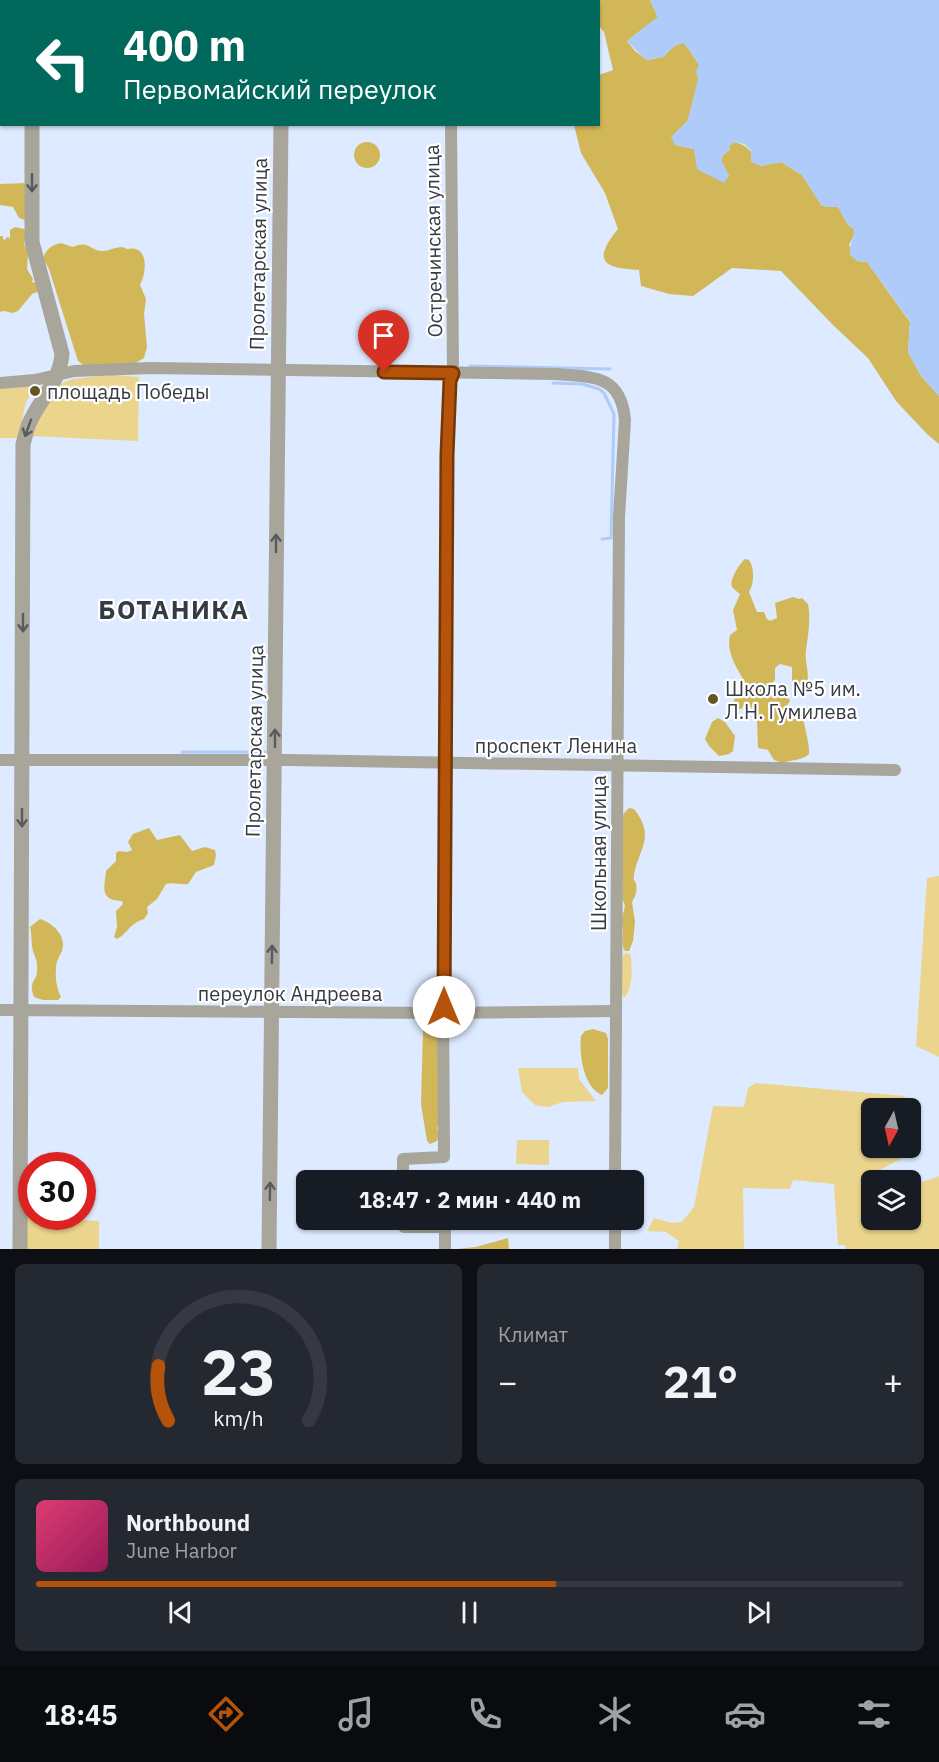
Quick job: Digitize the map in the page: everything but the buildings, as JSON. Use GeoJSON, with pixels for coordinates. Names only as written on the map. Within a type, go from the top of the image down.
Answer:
{"type":"FeatureCollection","features":[{"type":"Feature","properties":{"kind":"street"},"geometry":{"type":"LineString","coordinates":[[20,1249],[23,444],[28,426],[61,364],[60,343],[32,243],[32,126]]}},
{"type":"Feature","properties":{"kind":"street","name":"Пролетарская улица"},"geometry":{"type":"LineString","coordinates":[[269,1249],[282,126]]}},
{"type":"Feature","properties":{"kind":"street","name":"Остречинская улица"},"geometry":{"type":"LineString","coordinates":[[403,1170],[403,1159],[444,1157],[447,455],[450,381],[453,373],[451,126]]}},
{"type":"Feature","properties":{"kind":"street"},"geometry":{"type":"LineString","coordinates":[[0,383],[35,381],[74,371],[150,368],[453,373]]}},
{"type":"Feature","properties":{"kind":"street","name":"Школьная улица"},"geometry":{"type":"LineString","coordinates":[[453,373],[554,374],[594,377],[612,385],[624,405],[619,517],[615,1170]]}},
{"type":"Feature","properties":{"kind":"street","name":"проспект Ленина"},"geometry":{"type":"LineString","coordinates":[[0,760],[274,761],[895,770]]}},
{"type":"Feature","properties":{"kind":"street","name":"переулок Андреева"},"geometry":{"type":"LineString","coordinates":[[0,1010],[445,1013],[616,1011]]}},
{"type":"Feature","properties":{"kind":"street"},"geometry":{"type":"LineString","coordinates":[[445,1230],[445,1249]]}},
{"type":"Feature","properties":{"kind":"street"},"geometry":{"type":"LineString","coordinates":[[615,1230],[615,1249]]}},
{"type":"Feature","properties":{"kind":"shaded area"},"geometry":{"type":"Polygon","coordinates":[[[600,0],[650,0],[658,17],[627,41],[647,60],[663,57],[673,47],[683,42],[699,65],[699,78],[688,120],[675,145],[694,149],[729,176],[721,160],[723,155],[730,150],[729,146],[734,142],[739,143],[750,151],[761,166],[781,162],[802,175],[822,206],[838,207],[848,225],[854,229],[849,245],[857,261],[867,262],[910,322],[908,352],[921,376],[939,396],[939,444],[896,401],[868,358],[781,271],[732,268],[693,296],[669,294],[641,286],[639,270],[616,267],[605,260],[605,248],[618,229],[605,193],[581,153],[574,126],[600,126],[600,75],[613,70],[604,32],[600,27],[600,0]]]}},
{"type":"Feature","properties":{"kind":"shaded area"},"geometry":{"type":"Polygon","coordinates":[[[367,142],[376,146],[380,155],[376,164],[367,168],[358,164],[354,155],[358,146],[367,142]]]}},
{"type":"Feature","properties":{"kind":"shaded area"},"geometry":{"type":"Polygon","coordinates":[[[26,183],[25,220],[19,218],[13,207],[0,205],[0,184],[26,183]]]}},
{"type":"Feature","properties":{"kind":"shaded area"},"geometry":{"type":"Polygon","coordinates":[[[15,227],[24,229],[26,232],[24,244],[28,253],[27,269],[33,279],[32,282],[36,283],[40,291],[32,294],[18,311],[0,312],[0,236],[3,236],[5,240],[7,237],[10,238],[10,230],[15,227]]]}},
{"type":"Feature","properties":{"kind":"shaded area"},"geometry":{"type":"Polygon","coordinates":[[[61,243],[73,247],[86,245],[102,251],[122,247],[134,249],[143,255],[145,267],[140,285],[146,299],[144,314],[147,347],[144,358],[134,364],[85,366],[78,361],[49,269],[43,258],[50,248],[61,243]]]}},
{"type":"Feature","properties":{"kind":"shaded area"},"geometry":{"type":"Polygon","coordinates":[[[112,375],[139,377],[138,441],[30,436],[56,386],[72,379],[112,375]]]}},
{"type":"Feature","properties":{"kind":"shaded area"},"geometry":{"type":"Polygon","coordinates":[[[31,386],[33,391],[26,402],[18,438],[0,438],[0,387],[31,386]]]}},
{"type":"Feature","properties":{"kind":"shaded area"},"geometry":{"type":"Polygon","coordinates":[[[745,559],[749,560],[752,567],[753,580],[749,592],[757,612],[764,612],[770,621],[777,618],[775,603],[793,597],[802,598],[808,604],[806,688],[796,688],[792,683],[792,667],[780,664],[775,668],[775,680],[764,692],[770,694],[776,688],[786,694],[790,701],[785,708],[789,712],[808,707],[811,709],[804,720],[809,754],[803,758],[783,763],[774,760],[768,750],[758,748],[757,721],[750,705],[745,704],[738,709],[733,703],[737,692],[748,691],[749,685],[745,683],[733,660],[729,642],[730,635],[737,630],[733,610],[740,594],[731,584],[737,568],[745,559]]]}},
{"type":"Feature","properties":{"kind":"shaded area"},"geometry":{"type":"Polygon","coordinates":[[[718,718],[725,722],[735,736],[733,751],[719,756],[705,739],[712,722],[718,718]]]}},
{"type":"Feature","properties":{"kind":"shaded area"},"geometry":{"type":"Polygon","coordinates":[[[629,808],[634,809],[641,819],[645,835],[634,875],[637,889],[632,902],[635,922],[633,941],[629,951],[625,951],[621,922],[625,906],[620,892],[623,881],[621,876],[623,833],[620,827],[624,813],[629,808]]]}},
{"type":"Feature","properties":{"kind":"shaded area"},"geometry":{"type":"Polygon","coordinates":[[[149,828],[157,840],[180,835],[192,851],[205,847],[215,850],[214,865],[196,872],[188,884],[166,884],[157,899],[147,907],[148,913],[144,919],[117,939],[114,937],[117,927],[116,911],[123,904],[122,901],[107,896],[104,888],[106,871],[116,861],[116,853],[132,850],[128,842],[133,834],[149,828]]]}},
{"type":"Feature","properties":{"kind":"shaded area"},"geometry":{"type":"Polygon","coordinates":[[[939,876],[939,1057],[916,1046],[927,878],[939,876]]]}},
{"type":"Feature","properties":{"kind":"shaded area"},"geometry":{"type":"Polygon","coordinates":[[[40,919],[54,927],[63,940],[62,951],[56,966],[58,991],[61,997],[58,1000],[43,1000],[34,997],[32,991],[37,967],[30,927],[40,919]]]}},
{"type":"Feature","properties":{"kind":"shaded area"},"geometry":{"type":"Polygon","coordinates":[[[630,954],[632,971],[631,983],[624,998],[620,977],[623,955],[630,954]]]}},
{"type":"Feature","properties":{"kind":"shaded area"},"geometry":{"type":"Polygon","coordinates":[[[427,1025],[435,1026],[441,1032],[439,1124],[437,1128],[439,1135],[437,1141],[430,1144],[427,1141],[421,1104],[423,1031],[427,1025]]]}},
{"type":"Feature","properties":{"kind":"shaded area"},"geometry":{"type":"Polygon","coordinates":[[[593,1029],[606,1033],[608,1039],[608,1088],[602,1095],[590,1085],[586,1078],[582,1060],[581,1036],[585,1031],[593,1029]]]}},
{"type":"Feature","properties":{"kind":"shaded area"},"geometry":{"type":"Polygon","coordinates":[[[518,1068],[578,1068],[579,1079],[596,1101],[563,1102],[548,1107],[535,1105],[522,1092],[518,1068]]]}},
{"type":"Feature","properties":{"kind":"shaded area"},"geometry":{"type":"Polygon","coordinates":[[[756,1083],[904,1096],[905,1098],[861,1098],[861,1158],[902,1158],[880,1170],[861,1170],[861,1230],[921,1230],[921,1182],[939,1176],[939,1249],[846,1249],[845,1245],[838,1245],[834,1184],[793,1180],[790,1189],[743,1188],[744,1249],[677,1249],[679,1241],[666,1232],[647,1231],[654,1218],[672,1223],[682,1222],[694,1207],[713,1106],[744,1107],[748,1088],[756,1083]]]}},
{"type":"Feature","properties":{"kind":"shaded area"},"geometry":{"type":"Polygon","coordinates":[[[517,1140],[549,1140],[549,1165],[516,1164],[517,1140]]]}},
{"type":"Feature","properties":{"kind":"shaded area"},"geometry":{"type":"Polygon","coordinates":[[[96,1221],[99,1221],[99,1249],[24,1249],[25,1230],[96,1230],[96,1221]]]}},
{"type":"Feature","properties":{"kind":"shaded area"},"geometry":{"type":"Polygon","coordinates":[[[508,1238],[509,1249],[456,1249],[476,1247],[508,1238]]]}},
{"type":"Feature","properties":{"kind":"water"},"geometry":{"type":"Polygon","coordinates":[[[650,0],[939,0],[939,396],[921,376],[908,352],[910,321],[867,262],[857,261],[850,255],[854,229],[848,225],[838,207],[822,206],[802,175],[781,162],[761,166],[751,162],[751,150],[744,144],[734,142],[729,146],[730,150],[723,155],[721,160],[729,176],[724,183],[697,169],[694,149],[675,145],[671,137],[688,120],[699,65],[683,43],[673,47],[663,57],[646,60],[627,41],[658,17],[650,0]]]}},
{"type":"Feature","properties":{"kind":"waterway"},"geometry":{"type":"LineString","coordinates":[[470,366],[610,369]]}},
{"type":"Feature","properties":{"kind":"waterway"},"geometry":{"type":"LineString","coordinates":[[553,383],[582,384],[599,389],[604,393],[614,414],[611,538],[602,539]]}},
{"type":"Feature","properties":{"kind":"waterway"},"geometry":{"type":"LineString","coordinates":[[182,752],[265,752]]}},
{"type":"Feature","properties":{"kind":"place","name":"площадь Победы"},"geometry":{"type":"Point","coordinates":[35,391]}},
{"type":"Feature","properties":{"kind":"place","name":"Школа №5 им. Л.Н. Гумилева"},"geometry":{"type":"Point","coordinates":[713,699]}},
{"type":"Feature","properties":{"kind":"district","name":"БОТАНИКА"},"geometry":{"type":"Point","coordinates":[174,609]}},
{"type":"Feature","properties":{"kind":"route"},"geometry":{"type":"LineString","coordinates":[[384,372],[453,373],[450,381],[447,455],[444,1007]]}}]}
